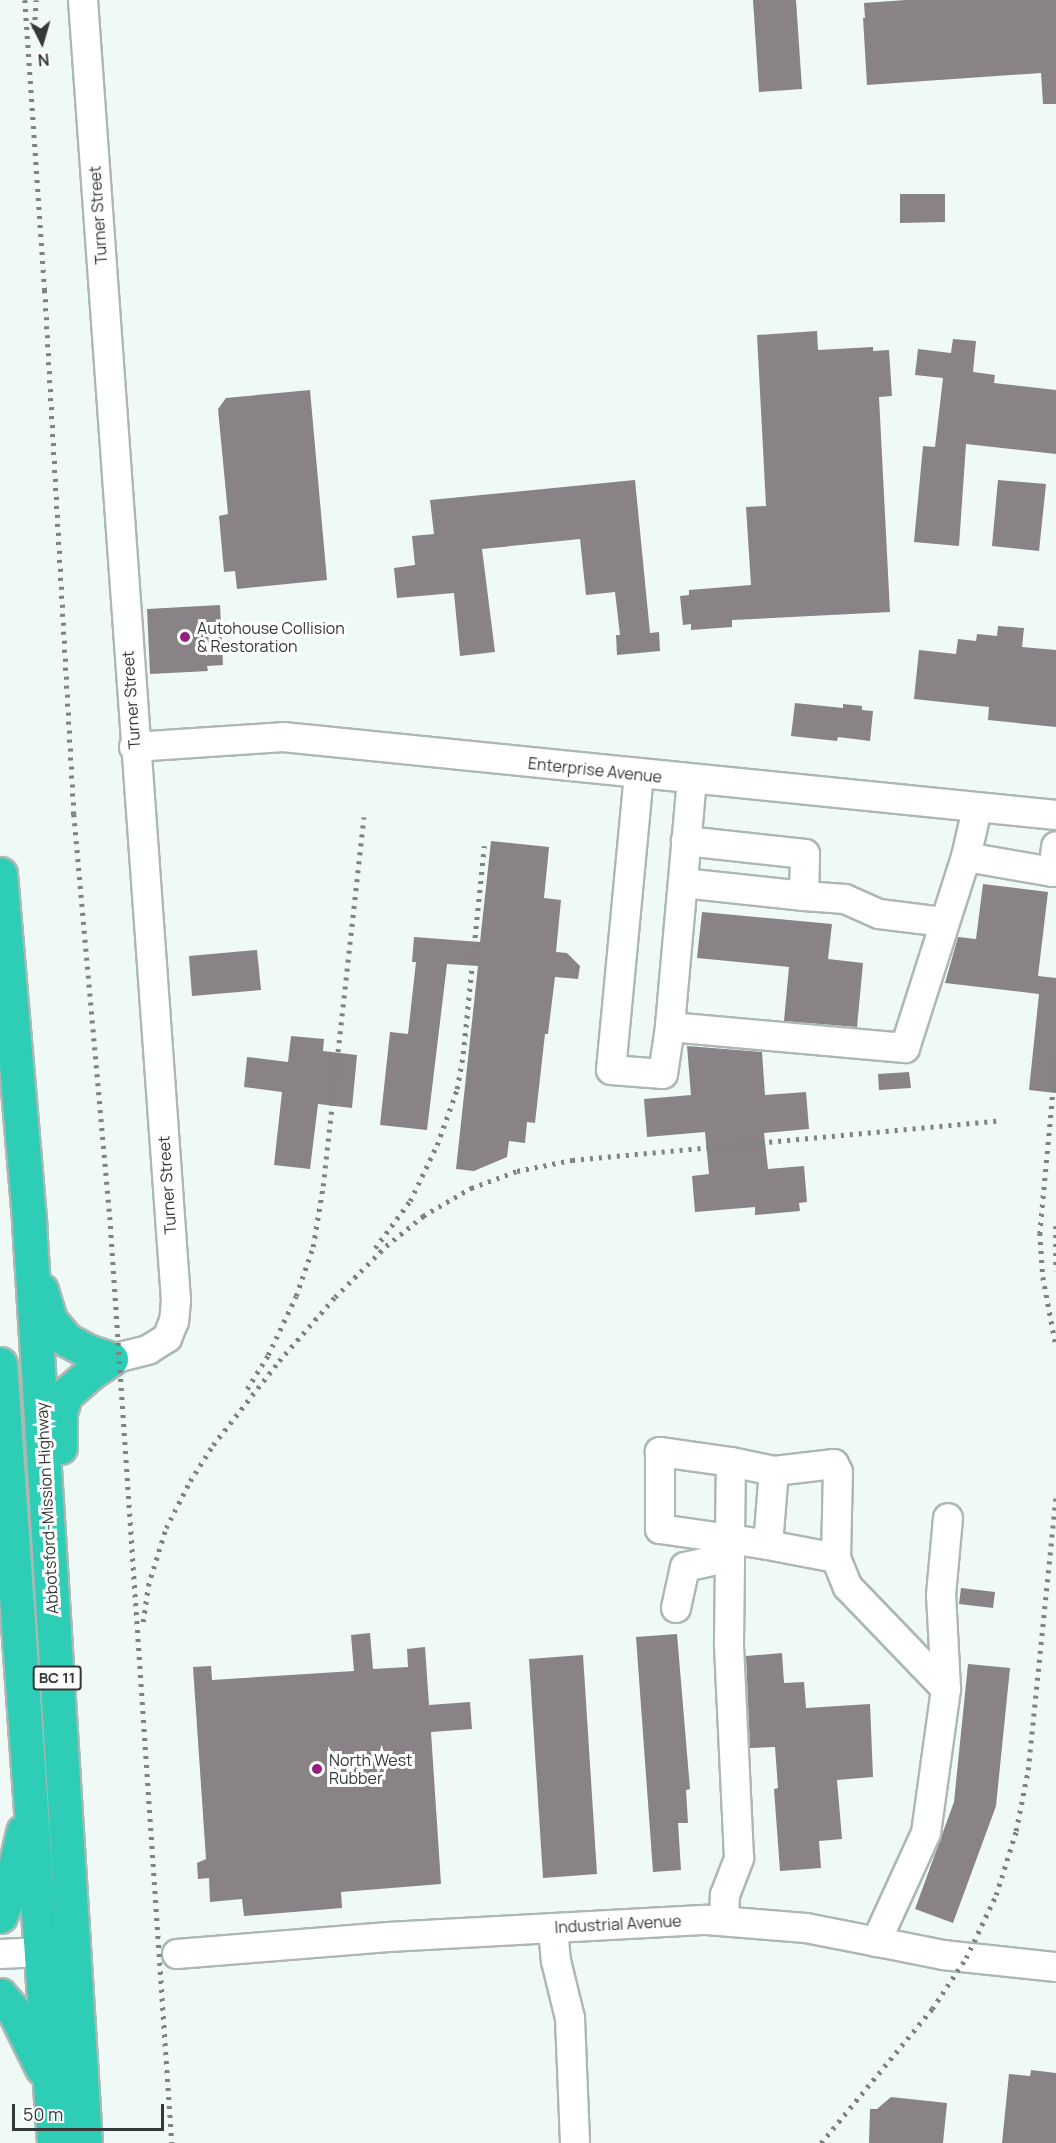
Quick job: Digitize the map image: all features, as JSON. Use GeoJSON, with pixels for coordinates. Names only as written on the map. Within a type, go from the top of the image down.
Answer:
{"type":"FeatureCollection","features":[{"type":"Feature","properties":{"kind":"highway","name":"Abbotsford-Mission Highway"},"geometry":{"type":"LineString","coordinates":[[0,874],[29,1222],[86,2143]]}},
{"type":"Feature","properties":{"kind":"highway"},"geometry":{"type":"LineString","coordinates":[[29,1222],[39,1280],[50,1320],[67,1340],[90,1352],[111,1359]]}},
{"type":"Feature","properties":{"kind":"highway"},"geometry":{"type":"LineString","coordinates":[[64,1806],[76,1766],[77,1712],[60,1413],[65,1395],[90,1373],[111,1359]]}},
{"type":"Feature","properties":{"kind":"highway","name":"BC 11"},"geometry":{"type":"LineString","coordinates":[[0,1365],[54,2143]]}},
{"type":"Feature","properties":{"kind":"highway"},"geometry":{"type":"LineString","coordinates":[[0,1916],[9,1894],[30,1798]]}},
{"type":"Feature","properties":{"kind":"highway"},"geometry":{"type":"LineString","coordinates":[[41,1952],[48,1954],[65,1970],[75,1992]]}},
{"type":"Feature","properties":{"kind":"highway"},"geometry":{"type":"LineString","coordinates":[[0,1995],[6,1999],[26,2031],[50,2085]]}},
{"type":"Feature","properties":{"kind":"street","name":"Turner Street"},"geometry":{"type":"LineString","coordinates":[[83,0],[134,747],[176,1300],[174,1321],[167,1338],[148,1350],[111,1359]]}},
{"type":"Feature","properties":{"kind":"street","name":"Enterprise Avenue"},"geometry":{"type":"LineString","coordinates":[[134,747],[283,737],[977,809],[1056,815]]}},
{"type":"Feature","properties":{"kind":"street"},"geometry":{"type":"LineString","coordinates":[[639,774],[611,1070],[663,1074],[670,1027],[692,779]]}},
{"type":"Feature","properties":{"kind":"street"},"geometry":{"type":"LineString","coordinates":[[670,1027],[905,1048],[943,922],[966,857],[977,809]]}},
{"type":"Feature","properties":{"kind":"street"},"geometry":{"type":"LineString","coordinates":[[686,841],[805,854],[804,896]]}},
{"type":"Feature","properties":{"kind":"street"},"geometry":{"type":"LineString","coordinates":[[966,857],[1053,872],[1056,846]]}},
{"type":"Feature","properties":{"kind":"street"},"geometry":{"type":"LineString","coordinates":[[683,883],[845,899],[879,914],[943,922]]}},
{"type":"Feature","properties":{"kind":"street"},"geometry":{"type":"LineString","coordinates":[[730,1548],[660,1529],[660,1452],[774,1471],[834,1464],[838,1472],[836,1558],[848,1587],[946,1689]]}},
{"type":"Feature","properties":{"kind":"street"},"geometry":{"type":"LineString","coordinates":[[724,1920],[725,1895],[739,1858],[729,1643],[730,1462]]}},
{"type":"Feature","properties":{"kind":"street"},"geometry":{"type":"LineString","coordinates":[[768,1545],[774,1471]]}},
{"type":"Feature","properties":{"kind":"street"},"geometry":{"type":"LineString","coordinates":[[876,1942],[926,1833],[946,1689],[941,1595],[948,1518]]}},
{"type":"Feature","properties":{"kind":"street"},"geometry":{"type":"LineString","coordinates":[[676,1608],[685,1567],[730,1548],[768,1545],[836,1558]]}},
{"type":"Feature","properties":{"kind":"street","name":"Industrial Avenue"},"geometry":{"type":"LineString","coordinates":[[177,1954],[388,1937],[654,1921],[724,1920],[806,1928],[966,1958],[1056,1967]]}},
{"type":"Feature","properties":{"kind":"street"},"geometry":{"type":"LineString","coordinates":[[553,1928],[556,1961],[570,2018],[575,2143]]}},
{"type":"Feature","properties":{"kind":"street"},"geometry":{"type":"LineString","coordinates":[[0,1954],[41,1952]]}},
{"type":"Feature","properties":{"kind":"building"},"geometry":{"type":"Polygon","coordinates":[[[753,0],[796,0],[802,89],[759,92],[753,0]]]}},
{"type":"Feature","properties":{"kind":"building"},"geometry":{"type":"Polygon","coordinates":[[[906,0],[1056,0],[1056,104],[1043,104],[1041,73],[867,85],[864,3],[906,0]]]}},
{"type":"Feature","properties":{"kind":"building"},"geometry":{"type":"Polygon","coordinates":[[[900,194],[945,194],[945,222],[900,223],[900,194]]]}},
{"type":"Feature","properties":{"kind":"building"},"geometry":{"type":"Polygon","coordinates":[[[817,331],[818,350],[873,347],[873,351],[889,350],[892,396],[879,397],[890,612],[732,620],[732,627],[691,630],[691,624],[683,625],[680,596],[689,595],[689,590],[751,585],[746,507],[766,506],[757,335],[817,331]]]}},
{"type":"Feature","properties":{"kind":"building"},"geometry":{"type":"Polygon","coordinates":[[[953,339],[976,341],[973,372],[995,375],[994,383],[1056,390],[1056,454],[966,444],[959,546],[914,542],[923,446],[935,447],[943,378],[915,375],[918,349],[951,353],[953,339]]]}},
{"type":"Feature","properties":{"kind":"building"},"geometry":{"type":"Polygon","coordinates":[[[310,390],[327,580],[237,589],[235,571],[224,572],[219,516],[228,514],[218,409],[226,398],[310,390]]]}},
{"type":"Feature","properties":{"kind":"building"},"geometry":{"type":"Polygon","coordinates":[[[635,480],[650,633],[659,632],[660,651],[617,655],[616,635],[620,635],[615,592],[586,595],[580,539],[482,549],[495,652],[460,656],[454,593],[397,598],[394,568],[415,565],[412,536],[434,534],[430,500],[635,480]]]}},
{"type":"Feature","properties":{"kind":"building"},"geometry":{"type":"Polygon","coordinates":[[[998,480],[1046,484],[1039,551],[992,546],[998,480]]]}},
{"type":"Feature","properties":{"kind":"building","name":"Autohouse Collision & Restoration"},"geometry":{"type":"Polygon","coordinates":[[[220,605],[223,665],[207,666],[208,671],[150,674],[147,609],[220,605]]]}},
{"type":"Feature","properties":{"kind":"building"},"geometry":{"type":"Polygon","coordinates":[[[998,626],[1024,628],[1022,647],[1056,650],[1056,727],[988,720],[989,707],[914,699],[919,650],[956,654],[958,639],[976,641],[977,634],[997,636],[998,626]]]}},
{"type":"Feature","properties":{"kind":"building"},"geometry":{"type":"Polygon","coordinates":[[[795,703],[843,708],[843,704],[862,706],[862,710],[873,711],[870,741],[838,737],[837,741],[791,736],[795,703]]]}},
{"type":"Feature","properties":{"kind":"building"},"geometry":{"type":"Polygon","coordinates":[[[491,841],[549,847],[544,898],[561,900],[556,952],[567,953],[580,966],[578,979],[555,977],[548,1034],[545,1034],[535,1123],[527,1122],[525,1143],[509,1141],[507,1157],[474,1171],[456,1169],[478,966],[447,964],[427,1130],[380,1125],[390,1032],[408,1034],[416,962],[412,962],[414,937],[480,942],[491,841]]]}},
{"type":"Feature","properties":{"kind":"building"},"geometry":{"type":"Polygon","coordinates":[[[983,884],[1048,892],[1038,976],[1056,978],[1056,1093],[1029,1090],[1039,994],[945,983],[958,937],[976,939],[983,884]]]}},
{"type":"Feature","properties":{"kind":"building"},"geometry":{"type":"Polygon","coordinates":[[[702,912],[832,924],[828,959],[863,963],[857,1027],[784,1021],[789,967],[697,958],[702,912]]]}},
{"type":"Feature","properties":{"kind":"building"},"geometry":{"type":"Polygon","coordinates":[[[257,950],[261,990],[192,996],[189,956],[257,950]]]}},
{"type":"Feature","properties":{"kind":"building"},"geometry":{"type":"Polygon","coordinates":[[[291,1036],[324,1039],[323,1051],[357,1055],[352,1108],[318,1104],[310,1169],[274,1165],[282,1092],[244,1087],[247,1057],[288,1062],[291,1036]]]}},
{"type":"Feature","properties":{"kind":"building"},"geometry":{"type":"Polygon","coordinates":[[[687,1046],[762,1052],[765,1095],[806,1092],[809,1129],[764,1133],[768,1169],[804,1166],[807,1202],[799,1203],[800,1211],[755,1215],[755,1207],[695,1212],[692,1176],[709,1174],[705,1132],[647,1137],[644,1099],[691,1095],[687,1046]]]}},
{"type":"Feature","properties":{"kind":"building"},"geometry":{"type":"Polygon","coordinates":[[[909,1072],[911,1088],[879,1090],[878,1074],[909,1072]]]}},
{"type":"Feature","properties":{"kind":"building"},"geometry":{"type":"Polygon","coordinates":[[[961,1588],[995,1592],[993,1608],[959,1604],[961,1588]]]}},
{"type":"Feature","properties":{"kind":"building","name":"North West Rubber"},"geometry":{"type":"Polygon","coordinates":[[[370,1633],[373,1669],[408,1667],[407,1649],[425,1647],[429,1705],[470,1702],[472,1729],[431,1732],[441,1884],[341,1892],[342,1908],[244,1916],[242,1899],[210,1902],[209,1878],[198,1879],[197,1863],[206,1859],[193,1667],[211,1666],[212,1680],[354,1671],[351,1635],[370,1633]]]}},
{"type":"Feature","properties":{"kind":"building"},"geometry":{"type":"Polygon","coordinates":[[[677,1634],[690,1789],[686,1790],[688,1823],[678,1823],[681,1870],[653,1872],[636,1637],[677,1634]]]}},
{"type":"Feature","properties":{"kind":"building"},"geometry":{"type":"Polygon","coordinates":[[[782,1653],[784,1683],[804,1682],[806,1708],[870,1704],[873,1777],[837,1780],[842,1839],[819,1841],[821,1868],[780,1871],[774,1789],[778,1788],[775,1747],[750,1748],[746,1656],[782,1653]]]}},
{"type":"Feature","properties":{"kind":"building"},"geometry":{"type":"Polygon","coordinates":[[[583,1655],[597,1874],[543,1878],[529,1659],[583,1655]]]}},
{"type":"Feature","properties":{"kind":"building"},"geometry":{"type":"Polygon","coordinates":[[[968,1664],[1010,1668],[996,1806],[953,1923],[915,1909],[954,1802],[968,1664]]]}},
{"type":"Feature","properties":{"kind":"building"},"geometry":{"type":"Polygon","coordinates":[[[1031,2070],[1056,2073],[1056,2143],[1002,2143],[1009,2074],[1030,2076],[1031,2070]]]}},
{"type":"Feature","properties":{"kind":"building"},"geometry":{"type":"Polygon","coordinates":[[[891,2097],[947,2103],[943,2143],[869,2143],[870,2109],[877,2109],[891,2097]]]}},
{"type":"Feature","properties":{"kind":"railway"},"geometry":{"type":"LineString","coordinates":[[25,0],[45,290],[74,814],[110,1217],[172,2143]]}},
{"type":"Feature","properties":{"kind":"railway"},"geometry":{"type":"LineString","coordinates":[[34,29],[36,0]]}},
{"type":"Feature","properties":{"kind":"railway"},"geometry":{"type":"LineString","coordinates":[[247,1389],[268,1355],[296,1296],[313,1247],[323,1186],[364,817]]}},
{"type":"Feature","properties":{"kind":"railway"},"geometry":{"type":"LineString","coordinates":[[375,1248],[410,1201],[437,1145],[457,1089],[463,1054],[484,846]]}},
{"type":"Feature","properties":{"kind":"railway"},"geometry":{"type":"LineString","coordinates":[[1056,1061],[1040,1233],[1043,1277],[1056,1346]]}},
{"type":"Feature","properties":{"kind":"railway"},"geometry":{"type":"LineString","coordinates":[[143,1622],[148,1586],[166,1528],[190,1481],[213,1445],[279,1361],[335,1297],[386,1246],[423,1216],[471,1188],[517,1171],[572,1160],[996,1121]]}},
{"type":"Feature","properties":{"kind":"railway"},"geometry":{"type":"LineString","coordinates":[[1056,1226],[1056,1271]]}},
{"type":"Feature","properties":{"kind":"railway"},"geometry":{"type":"LineString","coordinates":[[821,2143],[932,2009],[966,1958],[996,1895],[1016,1831],[1028,1770],[1056,1496]]}},
{"type":"Feature","properties":{"kind":"place","name":"Autohouse Collision & Restoration"},"geometry":{"type":"Point","coordinates":[185,637]}},
{"type":"Feature","properties":{"kind":"place","name":"North West Rubber"},"geometry":{"type":"Point","coordinates":[317,1769]}}]}
